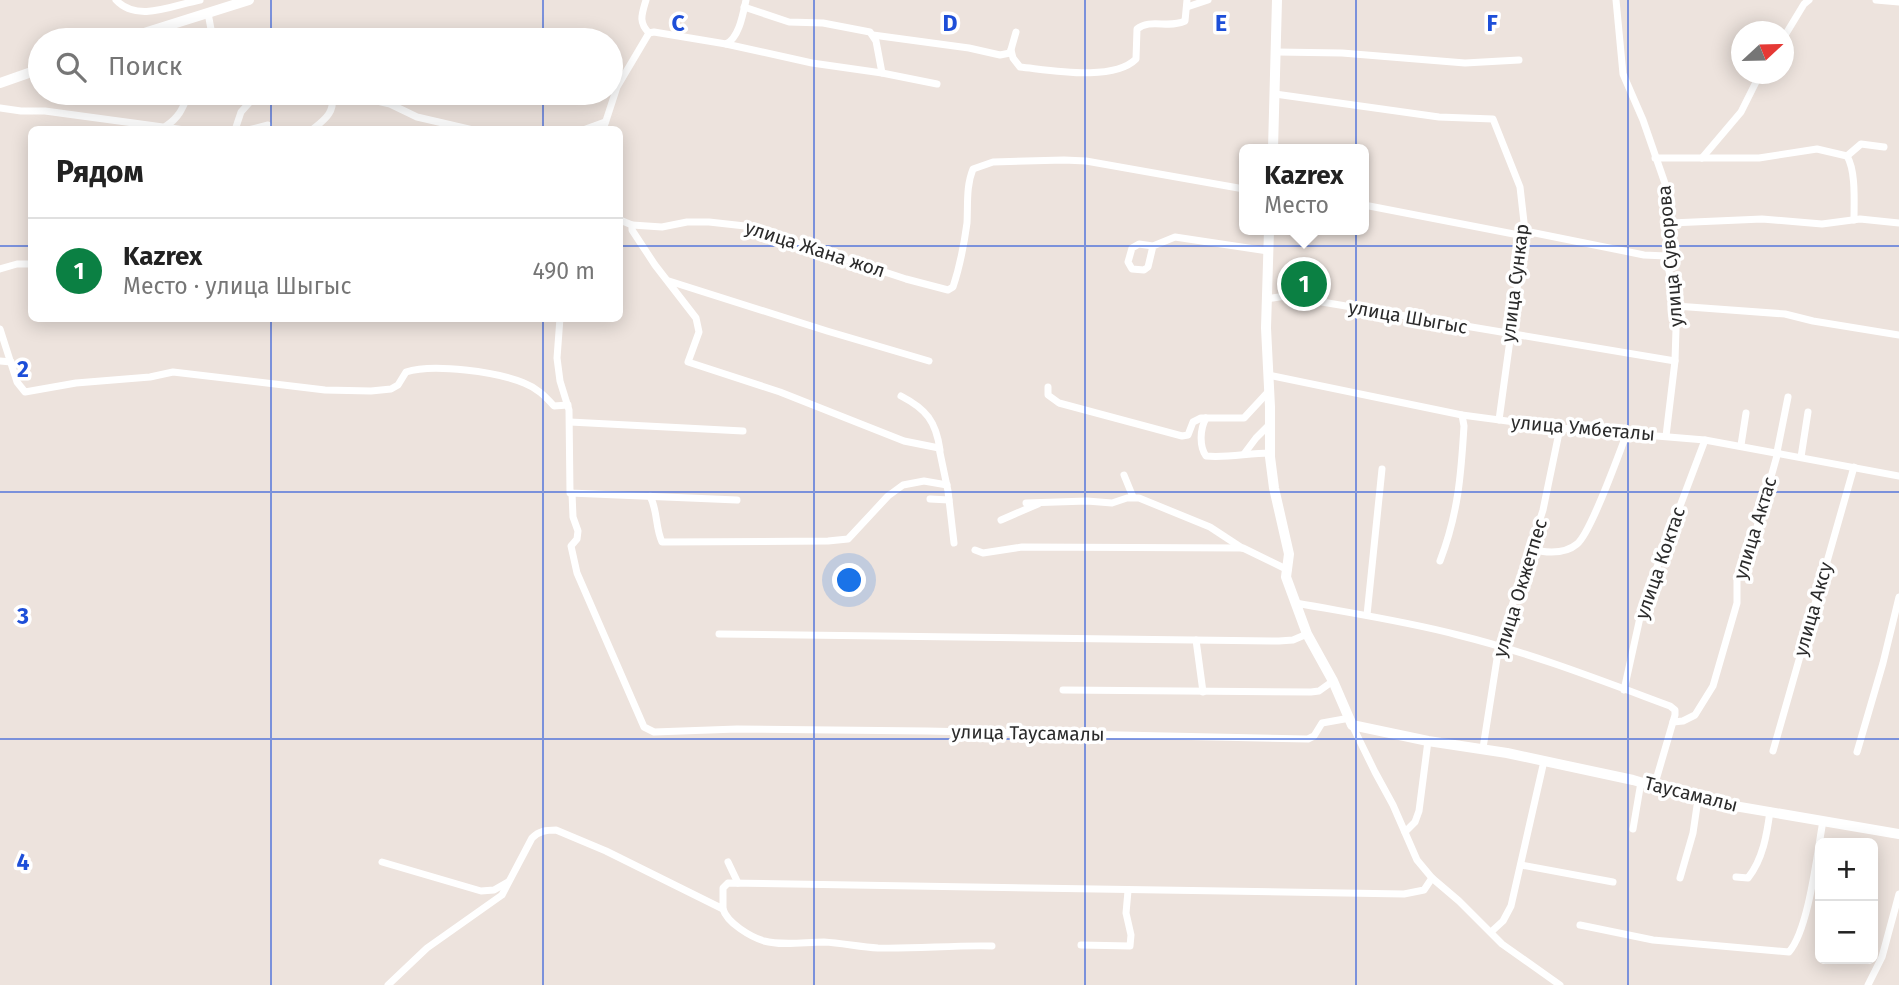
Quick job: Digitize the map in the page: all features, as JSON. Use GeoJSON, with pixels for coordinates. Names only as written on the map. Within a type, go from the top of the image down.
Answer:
{"type":"FeatureCollection","features":[{"type":"Feature","properties":{"kind":"street"},"geometry":{"type":"LineString","coordinates":[[116,0],[122,7],[141,11],[165,9],[200,0]]}},
{"type":"Feature","properties":{"kind":"street"},"geometry":{"type":"LineString","coordinates":[[160,28],[249,0]]}},
{"type":"Feature","properties":{"kind":"street"},"geometry":{"type":"LineString","coordinates":[[646,0],[640,19],[642,26],[649,33]]}},
{"type":"Feature","properties":{"kind":"street"},"geometry":{"type":"LineString","coordinates":[[1016,32],[1012,50],[1013,58],[1020,66],[1067,72],[1117,70],[1136,59],[1137,29],[1140,26],[1147,23],[1180,24],[1185,21],[1187,4],[1208,0]]}},
{"type":"Feature","properties":{"kind":"street"},"geometry":{"type":"LineString","coordinates":[[1273,144],[1277,0]]}},
{"type":"Feature","properties":{"kind":"street","name":"улица Суворова"},"geometry":{"type":"LineString","coordinates":[[1616,0],[1623,75],[1643,120],[1669,195],[1671,223],[1668,228],[1666,256],[1676,306],[1675,361],[1666,436]]}},
{"type":"Feature","properties":{"kind":"street"},"geometry":{"type":"LineString","coordinates":[[1793,21],[1809,0]]}},
{"type":"Feature","properties":{"kind":"street"},"geometry":{"type":"LineString","coordinates":[[1876,0],[1899,2]]}},
{"type":"Feature","properties":{"kind":"street"},"geometry":{"type":"LineString","coordinates":[[726,44],[733,41],[745,4],[789,22],[823,23],[864,30],[873,35],[1000,55],[1012,50]]}},
{"type":"Feature","properties":{"kind":"street"},"geometry":{"type":"LineString","coordinates":[[208,13],[211,28]]}},
{"type":"Feature","properties":{"kind":"street"},"geometry":{"type":"LineString","coordinates":[[623,72],[649,33],[654,32],[937,84]]}},
{"type":"Feature","properties":{"kind":"street"},"geometry":{"type":"LineString","coordinates":[[873,35],[882,73]]}},
{"type":"Feature","properties":{"kind":"street"},"geometry":{"type":"LineString","coordinates":[[1277,51],[1465,63],[1519,60]]}},
{"type":"Feature","properties":{"kind":"street"},"geometry":{"type":"LineString","coordinates":[[0,83],[28,73]]}},
{"type":"Feature","properties":{"kind":"street"},"geometry":{"type":"LineString","coordinates":[[1702,158],[1741,112],[1755,84]]}},
{"type":"Feature","properties":{"kind":"street","name":"улица Сункар"},"geometry":{"type":"LineString","coordinates":[[1275,94],[1440,117],[1493,119],[1520,187],[1524,234],[1499,420]]}},
{"type":"Feature","properties":{"kind":"street"},"geometry":{"type":"LineString","coordinates":[[167,126],[175,120],[183,105]]}},
{"type":"Feature","properties":{"kind":"street"},"geometry":{"type":"LineString","coordinates":[[236,126],[241,112],[248,105]]}},
{"type":"Feature","properties":{"kind":"street"},"geometry":{"type":"LineString","coordinates":[[317,126],[329,115],[332,105]]}},
{"type":"Feature","properties":{"kind":"street"},"geometry":{"type":"LineString","coordinates":[[392,105],[417,117],[456,126]]}},
{"type":"Feature","properties":{"kind":"street"},"geometry":{"type":"LineString","coordinates":[[604,126],[609,105]]}},
{"type":"Feature","properties":{"kind":"street"},"geometry":{"type":"LineString","coordinates":[[0,108],[158,126]]}},
{"type":"Feature","properties":{"kind":"street"},"geometry":{"type":"LineString","coordinates":[[264,126],[268,125]]}},
{"type":"Feature","properties":{"kind":"street"},"geometry":{"type":"LineString","coordinates":[[1847,156],[1861,144],[1884,147]]}},
{"type":"Feature","properties":{"kind":"street"},"geometry":{"type":"LineString","coordinates":[[1655,158],[1759,158],[1817,149],[1847,156],[1853,173],[1854,220]]}},
{"type":"Feature","properties":{"kind":"street","name":"улица Жана жол"},"geometry":{"type":"LineString","coordinates":[[632,225],[662,227],[687,222],[730,223],[948,290],[953,288],[962,253],[967,221],[968,181],[973,169],[982,164],[1086,161],[1239,188]]}},
{"type":"Feature","properties":{"kind":"street"},"geometry":{"type":"LineString","coordinates":[[1369,206],[1644,256],[1666,256]]}},
{"type":"Feature","properties":{"kind":"street"},"geometry":{"type":"LineString","coordinates":[[1671,223],[1762,219],[1822,225],[1854,220],[1899,223]]}},
{"type":"Feature","properties":{"kind":"street"},"geometry":{"type":"LineString","coordinates":[[623,221],[632,225],[632,230],[640,242],[696,318],[699,328],[688,362],[780,392],[904,441],[936,447],[941,451]]}},
{"type":"Feature","properties":{"kind":"street"},"geometry":{"type":"LineString","coordinates":[[1269,235],[1266,299],[1270,453],[1274,488],[1287,542],[1286,577],[1307,634],[1334,681],[1417,860],[1432,878],[1502,944],[1560,985]]}},
{"type":"Feature","properties":{"kind":"street"},"geometry":{"type":"LineString","coordinates":[[1153,246],[1175,237],[1268,251]]}},
{"type":"Feature","properties":{"kind":"street"},"geometry":{"type":"LineString","coordinates":[[0,269],[28,264]]}},
{"type":"Feature","properties":{"kind":"street"},"geometry":{"type":"LineString","coordinates":[[668,281],[929,361]]}},
{"type":"Feature","properties":{"kind":"street","name":"улица Шыгыс"},"geometry":{"type":"LineString","coordinates":[[1266,299],[1286,296],[1675,361]]}},
{"type":"Feature","properties":{"kind":"street"},"geometry":{"type":"LineString","coordinates":[[1676,306],[1785,314],[1899,335]]}},
{"type":"Feature","properties":{"kind":"street"},"geometry":{"type":"LineString","coordinates":[[560,322],[557,358],[570,422],[570,493],[737,500]]}},
{"type":"Feature","properties":{"kind":"street"},"geometry":{"type":"LineString","coordinates":[[0,329],[17,382],[25,392],[173,372],[325,390],[371,391],[391,389],[398,385],[406,372],[440,368],[496,374],[524,382],[543,393],[554,405],[568,405]]}},
{"type":"Feature","properties":{"kind":"street"},"geometry":{"type":"LineString","coordinates":[[0,361],[12,362]]}},
{"type":"Feature","properties":{"kind":"street","name":"улица Умбеталы"},"geometry":{"type":"LineString","coordinates":[[1268,375],[1462,415],[1560,428],[1741,445],[1899,476]]}},
{"type":"Feature","properties":{"kind":"street"},"geometry":{"type":"LineString","coordinates":[[1048,387],[1048,394],[1059,402],[1182,436],[1190,433],[1194,422],[1206,418],[1244,418],[1269,390]]}},
{"type":"Feature","properties":{"kind":"street"},"geometry":{"type":"LineString","coordinates":[[901,396],[921,407],[938,434],[954,543]]}},
{"type":"Feature","properties":{"kind":"street","name":"улица Актас"},"geometry":{"type":"LineString","coordinates":[[1673,722],[1695,715],[1713,686],[1737,603],[1737,576],[1756,527],[1777,452],[1788,397]]}},
{"type":"Feature","properties":{"kind":"street"},"geometry":{"type":"LineString","coordinates":[[1801,457],[1808,412]]}},
{"type":"Feature","properties":{"kind":"street"},"geometry":{"type":"LineString","coordinates":[[1741,445],[1746,414]]}},
{"type":"Feature","properties":{"kind":"street"},"geometry":{"type":"LineString","coordinates":[[1440,561],[1454,524],[1459,494],[1465,426],[1462,415]]}},
{"type":"Feature","properties":{"kind":"street"},"geometry":{"type":"LineString","coordinates":[[1206,418],[1201,442],[1206,456],[1233,457],[1270,453]]}},
{"type":"Feature","properties":{"kind":"street"},"geometry":{"type":"LineString","coordinates":[[570,422],[743,431]]}},
{"type":"Feature","properties":{"kind":"street"},"geometry":{"type":"LineString","coordinates":[[1244,454],[1255,438],[1269,425]]}},
{"type":"Feature","properties":{"kind":"street","name":"улица Окжетпес"},"geometry":{"type":"LineString","coordinates":[[1483,748],[1499,646],[1543,510],[1560,428]]}},
{"type":"Feature","properties":{"kind":"street"},"geometry":{"type":"LineString","coordinates":[[1530,549],[1548,553],[1563,551],[1577,545],[1582,539],[1594,516],[1626,433]]}},
{"type":"Feature","properties":{"kind":"street","name":"улица Коктас"},"geometry":{"type":"LineString","coordinates":[[1623,690],[1643,604],[1705,440]]}},
{"type":"Feature","properties":{"kind":"street","name":"улица Аксу"},"geometry":{"type":"LineString","coordinates":[[1773,751],[1854,467]]}},
{"type":"Feature","properties":{"kind":"street"},"geometry":{"type":"LineString","coordinates":[[1367,615],[1382,469]]}},
{"type":"Feature","properties":{"kind":"street"},"geometry":{"type":"LineString","coordinates":[[1124,475],[1130,495]]}},
{"type":"Feature","properties":{"kind":"street"},"geometry":{"type":"LineString","coordinates":[[650,496],[656,509],[662,542],[828,541],[848,538],[888,496],[903,485],[924,481],[947,485]]}},
{"type":"Feature","properties":{"kind":"street","name":"улица Таусамалы"},"geometry":{"type":"LineString","coordinates":[[572,493],[573,517],[578,531],[577,539],[571,546],[572,558],[584,592],[644,727],[653,732],[928,731],[1308,739],[1314,736],[1322,723],[1351,721]]}},
{"type":"Feature","properties":{"kind":"street"},"geometry":{"type":"LineString","coordinates":[[1026,503],[1112,503],[1130,495],[1210,527],[1243,548],[1288,570]]}},
{"type":"Feature","properties":{"kind":"street"},"geometry":{"type":"LineString","coordinates":[[930,499],[949,500]]}},
{"type":"Feature","properties":{"kind":"street"},"geometry":{"type":"LineString","coordinates":[[1001,520],[1041,502]]}},
{"type":"Feature","properties":{"kind":"street"},"geometry":{"type":"LineString","coordinates":[[975,551],[983,553],[1022,547],[1243,548]]}},
{"type":"Feature","properties":{"kind":"street"},"geometry":{"type":"LineString","coordinates":[[1857,752],[1896,623],[1899,597]]}},
{"type":"Feature","properties":{"kind":"street"},"geometry":{"type":"LineString","coordinates":[[1296,603],[1367,615],[1499,646],[1557,664],[1670,706],[1675,710],[1673,722],[1652,786]]}},
{"type":"Feature","properties":{"kind":"street"},"geometry":{"type":"LineString","coordinates":[[719,634],[1286,641],[1307,634]]}},
{"type":"Feature","properties":{"kind":"street"},"geometry":{"type":"LineString","coordinates":[[1196,640],[1203,692]]}},
{"type":"Feature","properties":{"kind":"street"},"geometry":{"type":"LineString","coordinates":[[1063,690],[1311,692],[1319,691],[1334,681]]}},
{"type":"Feature","properties":{"kind":"street"},"geometry":{"type":"LineString","coordinates":[[1351,721],[1428,741],[1483,748]]}},
{"type":"Feature","properties":{"kind":"street"},"geometry":{"type":"LineString","coordinates":[[1405,832],[1415,822],[1419,811],[1428,741]]}},
{"type":"Feature","properties":{"kind":"street","name":"Таусамалы"},"geometry":{"type":"LineString","coordinates":[[1483,748],[1641,782],[1698,799],[1899,834]]}},
{"type":"Feature","properties":{"kind":"street"},"geometry":{"type":"LineString","coordinates":[[1492,932],[1503,921],[1511,906],[1544,761]]}},
{"type":"Feature","properties":{"kind":"street"},"geometry":{"type":"LineString","coordinates":[[1633,829],[1641,782]]}},
{"type":"Feature","properties":{"kind":"street"},"geometry":{"type":"LineString","coordinates":[[1680,877],[1693,833],[1698,799]]}},
{"type":"Feature","properties":{"kind":"street"},"geometry":{"type":"LineString","coordinates":[[1736,877],[1748,878],[1754,870],[1761,854],[1770,811]]}},
{"type":"Feature","properties":{"kind":"street"},"geometry":{"type":"LineString","coordinates":[[1580,925],[1653,940],[1789,952],[1794,946],[1809,898],[1823,821]]}},
{"type":"Feature","properties":{"kind":"street"},"geometry":{"type":"LineString","coordinates":[[388,985],[427,948],[502,895],[532,838],[538,833],[556,830],[606,851],[723,909]]}},
{"type":"Feature","properties":{"kind":"street"},"geometry":{"type":"LineString","coordinates":[[382,862],[481,891],[494,890],[510,881]]}},
{"type":"Feature","properties":{"kind":"street"},"geometry":{"type":"LineString","coordinates":[[728,862],[738,883]]}},
{"type":"Feature","properties":{"kind":"street"},"geometry":{"type":"LineString","coordinates":[[1521,865],[1614,882]]}},
{"type":"Feature","properties":{"kind":"street"},"geometry":{"type":"LineString","coordinates":[[992,946],[881,948],[823,942],[761,940],[726,916],[723,909],[724,884],[1415,893],[1424,890],[1432,878]]}},
{"type":"Feature","properties":{"kind":"street"},"geometry":{"type":"LineString","coordinates":[[1080,945],[1130,946],[1131,935],[1126,913],[1128,891]]}},
{"type":"Feature","properties":{"kind":"street"},"geometry":{"type":"LineString","coordinates":[[1868,985],[1882,957],[1899,894]]}},
{"type":"Feature","properties":{"kind":"place","name":"Kazrex"},"geometry":{"type":"Point","coordinates":[1304,284]}}]}
